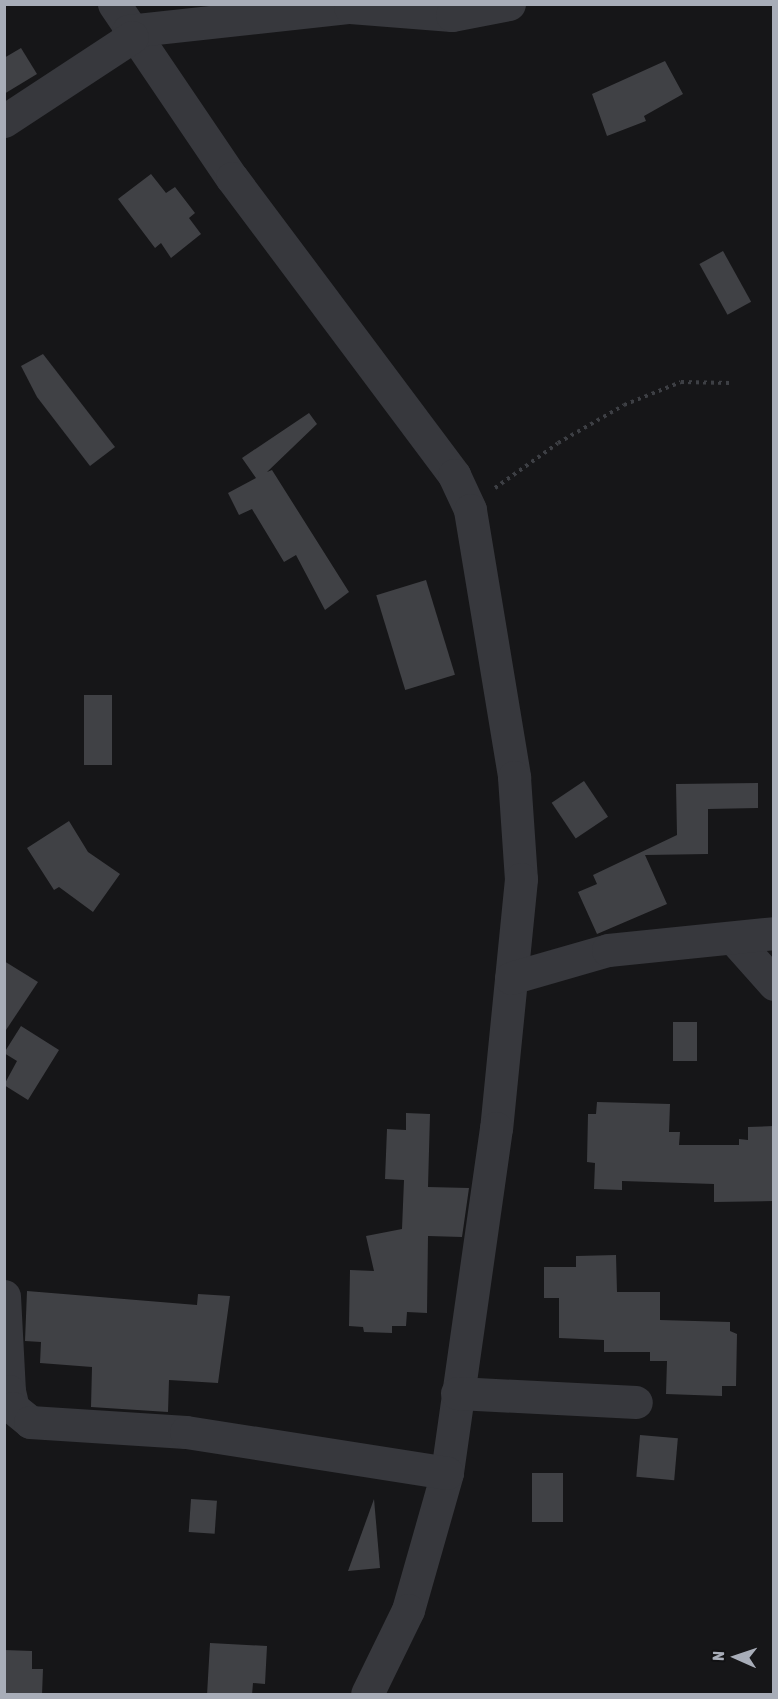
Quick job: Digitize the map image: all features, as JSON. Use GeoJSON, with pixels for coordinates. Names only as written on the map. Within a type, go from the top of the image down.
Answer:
{"type":"FeatureCollection","features":[{"type":"Feature","properties":{"kind":"street"},"geometry":{"type":"LineString","coordinates":[[4,121],[125,24],[350,7],[452,15],[509,4]]}},
{"type":"Feature","properties":{"kind":"street"},"geometry":{"type":"LineString","coordinates":[[125,24],[381,382],[425,430],[470,510],[520,829],[511,978],[447,1473],[408,1610],[367,1695]]}},
{"type":"Feature","properties":{"kind":"street"},"geometry":{"type":"LineString","coordinates":[[511,978],[608,950],[735,940],[774,933]]}},
{"type":"Feature","properties":{"kind":"street"},"geometry":{"type":"LineString","coordinates":[[735,940],[774,984]]}},
{"type":"Feature","properties":{"kind":"street"},"geometry":{"type":"LineString","coordinates":[[4,1296],[9,1391],[14,1426],[186,1432],[447,1473]]}},
{"type":"Feature","properties":{"kind":"street"},"geometry":{"type":"LineString","coordinates":[[457,1394],[636,1402]]}},
{"type":"Feature","properties":{"kind":"path"},"geometry":{"type":"LineString","coordinates":[[470,510],[549,448],[624,405],[681,382],[730,383]]}},
{"type":"Feature","properties":{"kind":"building"},"geometry":{"type":"Polygon","coordinates":[[[21,48],[37,74],[4,94],[4,58],[21,48]]]}},
{"type":"Feature","properties":{"kind":"building"},"geometry":{"type":"Polygon","coordinates":[[[665,61],[683,94],[644,116],[646,121],[607,136],[592,94],[665,61]]]}},
{"type":"Feature","properties":{"kind":"building"},"geometry":{"type":"Polygon","coordinates":[[[151,174],[166,193],[175,187],[195,213],[189,218],[201,234],[171,258],[161,243],[155,248],[118,199],[151,174]]]}},
{"type":"Feature","properties":{"kind":"building"},"geometry":{"type":"Polygon","coordinates":[[[723,251],[751,302],[728,315],[699,264],[723,251]]]}},
{"type":"Feature","properties":{"kind":"building"},"geometry":{"type":"Polygon","coordinates":[[[43,354],[115,447],[90,466],[37,397],[21,366],[43,354]]]}},
{"type":"Feature","properties":{"kind":"building"},"geometry":{"type":"Polygon","coordinates":[[[309,413],[317,424],[267,472],[272,470],[349,592],[325,610],[296,555],[284,562],[252,509],[239,515],[228,493],[256,478],[242,458],[309,413]]]}},
{"type":"Feature","properties":{"kind":"building"},"geometry":{"type":"Polygon","coordinates":[[[426,580],[455,675],[405,690],[376,595],[426,580]]]}},
{"type":"Feature","properties":{"kind":"building"},"geometry":{"type":"Polygon","coordinates":[[[84,695],[112,695],[112,765],[84,765],[84,695]]]}},
{"type":"Feature","properties":{"kind":"building"},"geometry":{"type":"Polygon","coordinates":[[[584,781],[608,817],[576,838],[552,803],[584,781]]]}},
{"type":"Feature","properties":{"kind":"building"},"geometry":{"type":"Polygon","coordinates":[[[758,783],[758,808],[708,809],[708,854],[645,855],[667,904],[597,934],[578,892],[597,884],[593,875],[677,835],[676,784],[758,783]]]}},
{"type":"Feature","properties":{"kind":"building"},"geometry":{"type":"Polygon","coordinates":[[[69,821],[88,852],[120,874],[93,912],[59,887],[54,890],[27,848],[69,821]]]}},
{"type":"Feature","properties":{"kind":"building"},"geometry":{"type":"Polygon","coordinates":[[[4,961],[38,982],[4,1033],[4,961]]]}},
{"type":"Feature","properties":{"kind":"building"},"geometry":{"type":"Polygon","coordinates":[[[673,1022],[697,1022],[697,1061],[673,1061],[673,1022]]]}},
{"type":"Feature","properties":{"kind":"building"},"geometry":{"type":"Polygon","coordinates":[[[21,1026],[59,1050],[28,1100],[4,1085],[17,1061],[4,1053],[21,1026]]]}},
{"type":"Feature","properties":{"kind":"building"},"geometry":{"type":"Polygon","coordinates":[[[597,1102],[670,1104],[669,1132],[680,1132],[679,1145],[739,1145],[739,1139],[748,1140],[748,1127],[774,1126],[774,1201],[714,1202],[714,1184],[622,1181],[622,1190],[594,1189],[595,1163],[587,1162],[588,1114],[596,1114],[597,1102]]]}},
{"type":"Feature","properties":{"kind":"building"},"geometry":{"type":"Polygon","coordinates":[[[406,1113],[430,1114],[428,1187],[469,1188],[462,1237],[428,1236],[427,1313],[407,1312],[406,1326],[392,1326],[392,1333],[364,1332],[363,1327],[349,1326],[350,1270],[374,1271],[366,1236],[402,1229],[404,1180],[385,1179],[387,1129],[406,1130],[406,1113]]]}},
{"type":"Feature","properties":{"kind":"building"},"geometry":{"type":"Polygon","coordinates":[[[616,1255],[617,1292],[660,1292],[660,1320],[730,1322],[730,1331],[737,1334],[736,1386],[722,1386],[722,1396],[666,1394],[667,1361],[650,1361],[650,1352],[604,1352],[604,1340],[559,1338],[559,1298],[544,1298],[544,1267],[576,1267],[576,1256],[616,1255]]]}},
{"type":"Feature","properties":{"kind":"building"},"geometry":{"type":"Polygon","coordinates":[[[27,1291],[197,1305],[198,1294],[230,1296],[218,1383],[169,1380],[168,1412],[91,1407],[92,1367],[40,1363],[41,1342],[25,1341],[27,1291]]]}},
{"type":"Feature","properties":{"kind":"building"},"geometry":{"type":"Polygon","coordinates":[[[640,1435],[678,1438],[674,1480],[636,1477],[640,1435]]]}},
{"type":"Feature","properties":{"kind":"building"},"geometry":{"type":"Polygon","coordinates":[[[532,1473],[563,1473],[563,1522],[532,1522],[532,1473]]]}},
{"type":"Feature","properties":{"kind":"building"},"geometry":{"type":"Polygon","coordinates":[[[191,1499],[217,1501],[215,1534],[189,1532],[191,1499]]]}},
{"type":"Feature","properties":{"kind":"building"},"geometry":{"type":"Polygon","coordinates":[[[374,1499],[380,1568],[348,1571],[374,1499]]]}},
{"type":"Feature","properties":{"kind":"building"},"geometry":{"type":"Polygon","coordinates":[[[210,1643],[267,1646],[265,1684],[253,1683],[252,1695],[207,1695],[210,1643]]]}},
{"type":"Feature","properties":{"kind":"building"},"geometry":{"type":"Polygon","coordinates":[[[4,1650],[32,1651],[32,1669],[43,1669],[42,1695],[4,1695],[4,1650]]]}}]}
